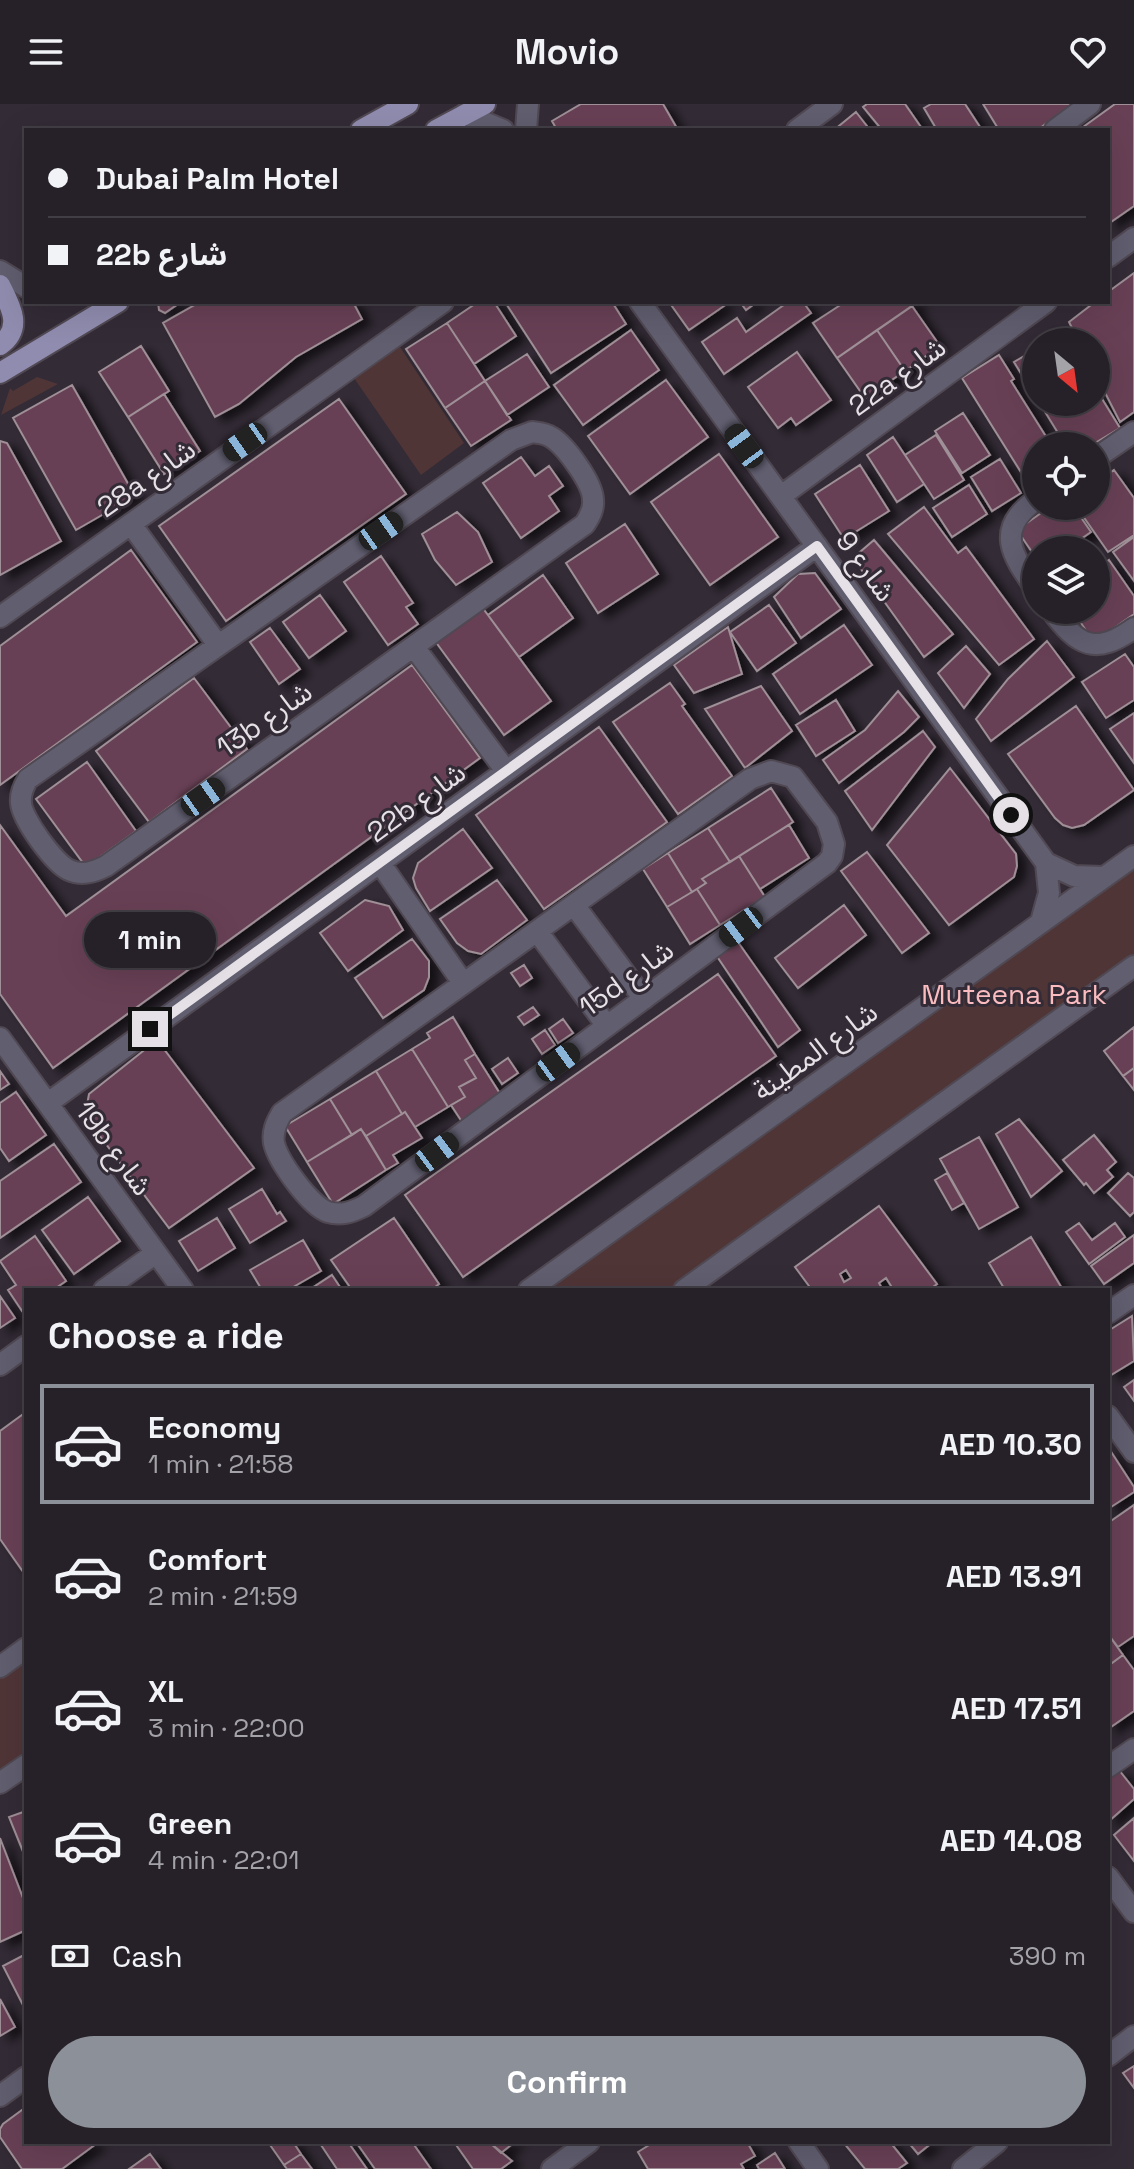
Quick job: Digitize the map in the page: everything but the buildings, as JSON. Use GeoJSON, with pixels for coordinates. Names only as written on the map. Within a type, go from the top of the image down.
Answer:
{"type":"FeatureCollection","features":[{"type":"Feature","properties":{"kind":"main road"},"geometry":{"type":"LineString","coordinates":[[365,128],[408,104]]}},
{"type":"Feature","properties":{"kind":"main road"},"geometry":{"type":"LineString","coordinates":[[440,128],[485,104]]}},
{"type":"Feature","properties":{"kind":"main road"},"geometry":{"type":"LineString","coordinates":[[0,285],[15,310],[12,332],[0,345]]}},
{"type":"Feature","properties":{"kind":"main road"},"geometry":{"type":"LineString","coordinates":[[0,373],[115,304]]}},
{"type":"Feature","properties":{"kind":"street"},"geometry":{"type":"LineString","coordinates":[[526,128],[528,104]]}},
{"type":"Feature","properties":{"kind":"street"},"geometry":{"type":"LineString","coordinates":[[800,128],[832,104]]}},
{"type":"Feature","properties":{"kind":"street"},"geometry":{"type":"LineString","coordinates":[[1058,128],[1090,104]]}},
{"type":"Feature","properties":{"kind":"street"},"geometry":{"type":"LineString","coordinates":[[465,114],[498,128]]}},
{"type":"Feature","properties":{"kind":"street"},"geometry":{"type":"LineString","coordinates":[[1110,256],[1134,238]]}},
{"type":"Feature","properties":{"kind":"street"},"geometry":{"type":"LineString","coordinates":[[0,271],[24,286]]}},
{"type":"Feature","properties":{"kind":"street","name":"28a شارع"},"geometry":{"type":"LineString","coordinates":[[0,617],[440,304]]}},
{"type":"Feature","properties":{"kind":"street","name":"شارع 9"},"geometry":{"type":"LineString","coordinates":[[641,304],[1046,863]]}},
{"type":"Feature","properties":{"kind":"street","name":"22a شارع"},"geometry":{"type":"LineString","coordinates":[[781,496],[1043,304]]}},
{"type":"Feature","properties":{"kind":"street","name":"13b شارع"},"geometry":{"type":"LineString","coordinates":[[532,432],[554,438],[592,490],[592,513],[585,524],[106,866],[95,872],[82,873],[59,863],[21,808],[20,798],[28,779],[218,645],[511,440],[532,432]]}},
{"type":"Feature","properties":{"kind":"street"},"geometry":{"type":"LineString","coordinates":[[1110,448],[1134,432]]}},
{"type":"Feature","properties":{"kind":"street"},"geometry":{"type":"LineString","coordinates":[[1022,511],[1010,536],[1016,561],[1022,569]]}},
{"type":"Feature","properties":{"kind":"street"},"geometry":{"type":"LineString","coordinates":[[131,524],[218,645]]}},
{"type":"Feature","properties":{"kind":"street","name":"22b شارع"},"geometry":{"type":"LineString","coordinates":[[48,1103],[817,546]]}},
{"type":"Feature","properties":{"kind":"street"},"geometry":{"type":"LineString","coordinates":[[1062,624],[1074,638],[1087,644],[1101,645],[1134,628]]}},
{"type":"Feature","properties":{"kind":"street"},"geometry":{"type":"LineString","coordinates":[[414,647],[506,771]]}},
{"type":"Feature","properties":{"kind":"street","name":"15d شارع"},"geometry":{"type":"LineString","coordinates":[[782,772],[793,777],[832,833],[832,856],[813,873],[644,999],[364,1206],[338,1214],[324,1211],[313,1203],[278,1155],[273,1134],[282,1113],[463,983],[760,773],[782,772]]}},
{"type":"Feature","properties":{"kind":"street","name":"شارع المطينة"},"geometry":{"type":"LineString","coordinates":[[532,1288],[1134,856]]}},
{"type":"Feature","properties":{"kind":"street"},"geometry":{"type":"LineString","coordinates":[[380,863],[463,983]]}},
{"type":"Feature","properties":{"kind":"street"},"geometry":{"type":"LineString","coordinates":[[1046,863],[1074,876],[1104,877]]}},
{"type":"Feature","properties":{"kind":"street"},"geometry":{"type":"LineString","coordinates":[[1041,922],[1049,893],[1046,863]]}},
{"type":"Feature","properties":{"kind":"street"},"geometry":{"type":"LineString","coordinates":[[574,905],[644,999]]}},
{"type":"Feature","properties":{"kind":"street"},"geometry":{"type":"LineString","coordinates":[[537,931],[607,1026]]}},
{"type":"Feature","properties":{"kind":"street"},"geometry":{"type":"LineString","coordinates":[[687,1288],[1134,966]]}},
{"type":"Feature","properties":{"kind":"street"},"geometry":{"type":"LineString","coordinates":[[1105,987],[1134,985]]}},
{"type":"Feature","properties":{"kind":"street","name":"19b شارع"},"geometry":{"type":"LineString","coordinates":[[0,1038],[182,1288]]}},
{"type":"Feature","properties":{"kind":"street"},"geometry":{"type":"LineString","coordinates":[[107,1288],[156,1253]]}},
{"type":"Feature","properties":{"kind":"street"},"geometry":{"type":"LineString","coordinates":[[1110,1312],[1134,1295]]}},
{"type":"Feature","properties":{"kind":"street"},"geometry":{"type":"LineString","coordinates":[[0,1365],[24,1347]]}},
{"type":"Feature","properties":{"kind":"street"},"geometry":{"type":"LineString","coordinates":[[1110,1419],[1134,1452]]}},
{"type":"Feature","properties":{"kind":"street"},"geometry":{"type":"LineString","coordinates":[[0,1667],[24,1649]]}},
{"type":"Feature","properties":{"kind":"street"},"geometry":{"type":"LineString","coordinates":[[0,1783],[24,1766]]}},
{"type":"Feature","properties":{"kind":"street"},"geometry":{"type":"LineString","coordinates":[[1110,1880],[1134,1912]]}},
{"type":"Feature","properties":{"kind":"street"},"geometry":{"type":"LineString","coordinates":[[1110,2054],[1134,2036]]}},
{"type":"Feature","properties":{"kind":"street"},"geometry":{"type":"LineString","coordinates":[[0,2096],[24,2078]]}},
{"type":"Feature","properties":{"kind":"street"},"geometry":{"type":"LineString","coordinates":[[552,2169],[586,2144]]}},
{"type":"Feature","properties":{"kind":"street"},"geometry":{"type":"LineString","coordinates":[[800,2144],[818,2169]]}},
{"type":"Feature","properties":{"kind":"street"},"geometry":{"type":"LineString","coordinates":[[963,2169],[994,2144]]}},
{"type":"Feature","properties":{"kind":"green space"},"geometry":{"type":"Polygon","coordinates":[[[400,347],[464,443],[421,475],[354,378],[400,347]]]}},
{"type":"Feature","properties":{"kind":"green space"},"geometry":{"type":"Polygon","coordinates":[[[37,377],[58,384],[1,415],[10,388],[13,391],[37,377]]]}},
{"type":"Feature","properties":{"kind":"green space","name":"Muteena Park"},"geometry":{"type":"Polygon","coordinates":[[[1134,859],[1134,956],[675,1288],[541,1288],[1134,859]]]}},
{"type":"Feature","properties":{"kind":"green space"},"geometry":{"type":"Polygon","coordinates":[[[24,1661],[24,1758],[0,1776],[0,1679],[24,1661]]]}},
{"type":"Feature","properties":{"kind":"route"},"geometry":{"type":"LineString","coordinates":[[150,1029],[817,546],[1011,815]]}}]}
